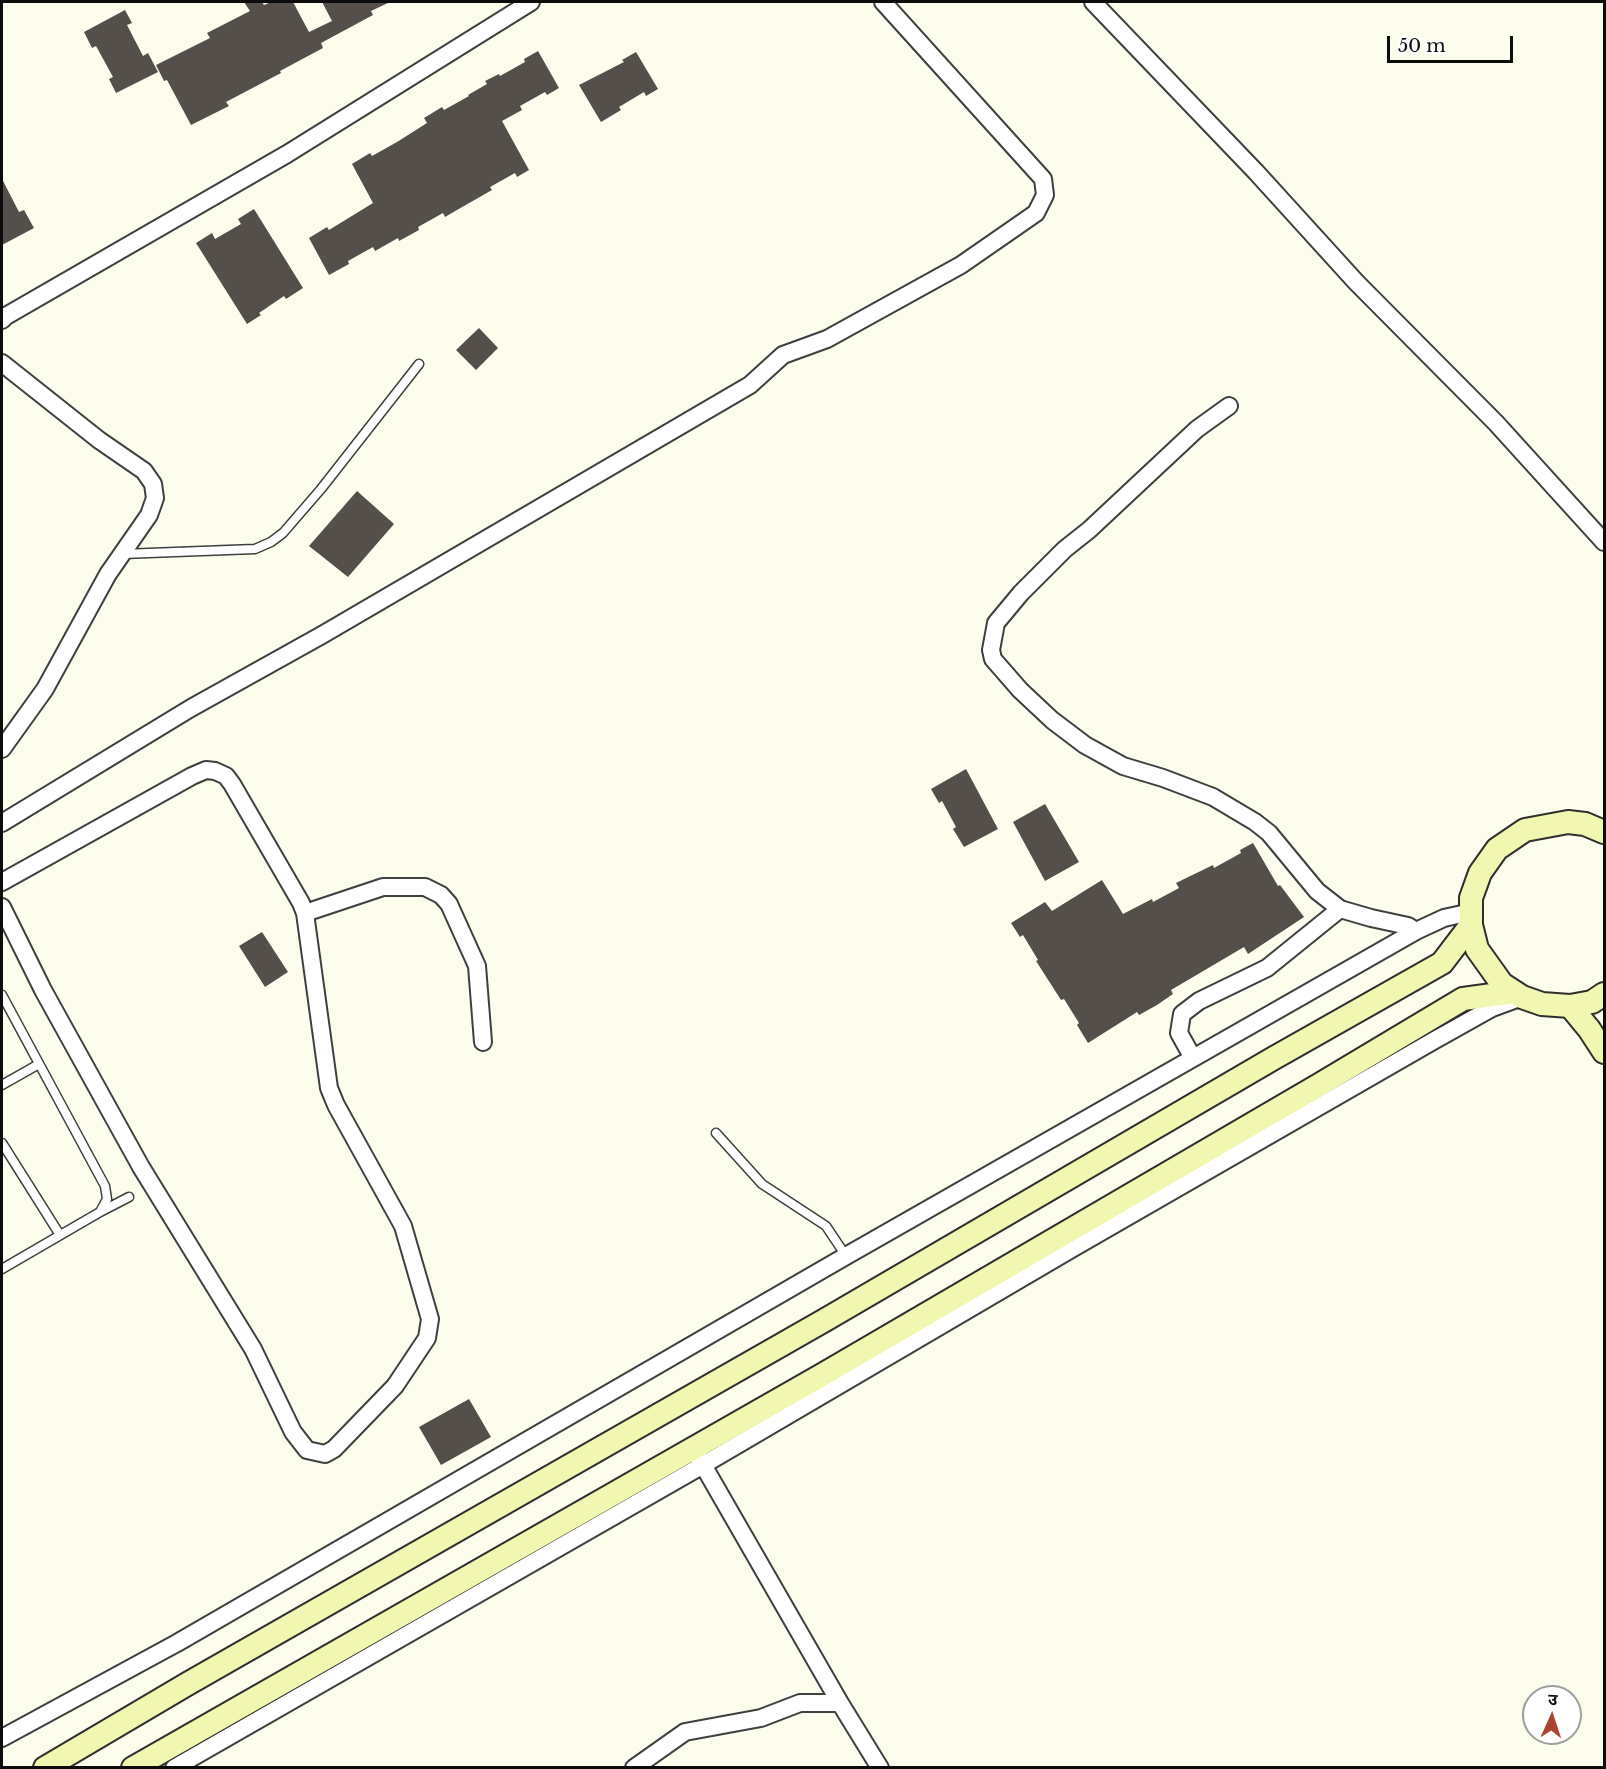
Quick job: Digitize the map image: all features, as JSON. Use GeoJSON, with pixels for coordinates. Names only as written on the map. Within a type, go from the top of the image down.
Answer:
{"type":"FeatureCollection","features":[{"type":"Feature","properties":{"kind":"street"},"geometry":{"type":"LineString","coordinates":[[2,320],[287,154],[531,2]]}},
{"type":"Feature","properties":{"kind":"street"},"geometry":{"type":"LineString","coordinates":[[2,823],[190,708],[312,641],[750,386],[783,355],[827,339],[951,270],[1036,213],[1045,195],[1043,179],[883,2]]}},
{"type":"Feature","properties":{"kind":"street"},"geometry":{"type":"LineString","coordinates":[[1094,2],[1356,282],[1496,423],[1605,542]]}},
{"type":"Feature","properties":{"kind":"street"},"geometry":{"type":"LineString","coordinates":[[2,363],[99,440],[144,471],[153,484],[154,498],[149,515],[108,574],[45,689],[2,749]]}},
{"type":"Feature","properties":{"kind":"street"},"geometry":{"type":"LineString","coordinates":[[1229,406],[1197,429],[1089,530],[1065,549],[1021,593],[996,623],[992,655],[996,663],[1020,690],[1052,720],[1084,745],[1123,766],[1163,777],[1213,797],[1262,827],[1317,891],[1340,909],[1416,930]]}},
{"type":"Feature","properties":{"kind":"street"},"geometry":{"type":"LineString","coordinates":[[2,882],[192,776],[206,771],[215,771],[226,776],[232,784],[301,903],[305,914],[329,1088],[336,1105],[403,1226],[430,1319],[427,1338],[395,1386],[333,1449],[325,1454],[307,1449],[293,1432],[253,1349],[141,1167],[43,990],[6,920],[2,907]]}},
{"type":"Feature","properties":{"kind":"street"},"geometry":{"type":"LineString","coordinates":[[1605,832],[1585,824],[1568,822],[1525,830],[1497,849],[1480,873],[1471,898],[1471,918],[1477,949],[1502,984],[1518,995],[1542,1004],[1570,1006],[1592,1002],[1605,994]]}},
{"type":"Feature","properties":{"kind":"street"},"geometry":{"type":"LineString","coordinates":[[305,914],[383,887],[425,887],[441,895],[449,904],[477,966],[483,1042]]}},
{"type":"Feature","properties":{"kind":"street"},"geometry":{"type":"LineString","coordinates":[[1192,1058],[1179,1033],[1182,1014],[1199,1001],[1267,968],[1340,909]]}},
{"type":"Feature","properties":{"kind":"street"},"geometry":{"type":"LineString","coordinates":[[2,1738],[177,1643],[1416,930],[1444,918],[1471,918]]}},
{"type":"Feature","properties":{"kind":"street"},"geometry":{"type":"LineString","coordinates":[[45,1767],[1442,963],[1471,918]]}},
{"type":"Feature","properties":{"kind":"street"},"geometry":{"type":"LineString","coordinates":[[174,1767],[699,1457],[1463,999],[1518,995]]}},
{"type":"Feature","properties":{"kind":"street"},"geometry":{"type":"LineString","coordinates":[[1570,1006],[1605,1052]]}},
{"type":"Feature","properties":{"kind":"street"},"geometry":{"type":"LineString","coordinates":[[699,1457],[840,1703],[880,1767]]}},
{"type":"Feature","properties":{"kind":"street"},"geometry":{"type":"LineString","coordinates":[[134,1767],[699,1457]]}},
{"type":"Feature","properties":{"kind":"street"},"geometry":{"type":"LineString","coordinates":[[634,1767],[685,1732],[767,1716],[800,1703],[840,1703]]}},
{"type":"Feature","properties":{"kind":"lane"},"geometry":{"type":"LineString","coordinates":[[122,554],[255,549],[272,542],[283,533],[321,489],[419,364]]}},
{"type":"Feature","properties":{"kind":"lane"},"geometry":{"type":"LineString","coordinates":[[2,995],[105,1185],[107,1199],[100,1212]]}},
{"type":"Feature","properties":{"kind":"lane"},"geometry":{"type":"LineString","coordinates":[[2,1085],[39,1064]]}},
{"type":"Feature","properties":{"kind":"lane"},"geometry":{"type":"LineString","coordinates":[[716,1133],[762,1184],[826,1226],[846,1256]]}},
{"type":"Feature","properties":{"kind":"lane"},"geometry":{"type":"LineString","coordinates":[[2,1143],[60,1235]]}},
{"type":"Feature","properties":{"kind":"lane"},"geometry":{"type":"LineString","coordinates":[[2,1267],[129,1197]]}},
{"type":"Feature","properties":{"kind":"building"},"geometry":{"type":"Polygon","coordinates":[[[244,2],[262,2],[264,5],[271,2],[293,2],[309,32],[332,21],[322,2],[390,2],[371,11],[373,15],[321,43],[323,48],[226,102],[229,106],[191,125],[167,80],[164,81],[156,65],[210,38],[207,33],[250,11],[244,2]]]}},
{"type":"Feature","properties":{"kind":"building"},"geometry":{"type":"Polygon","coordinates":[[[125,10],[132,23],[127,25],[143,56],[148,53],[158,72],[116,93],[109,79],[113,77],[96,46],[92,48],[84,32],[125,10]]]}},
{"type":"Feature","properties":{"kind":"building"},"geometry":{"type":"Polygon","coordinates":[[[538,51],[559,88],[547,95],[545,92],[520,106],[522,110],[502,121],[529,170],[517,177],[515,173],[490,187],[492,190],[445,217],[443,213],[399,241],[398,238],[375,251],[373,247],[329,275],[309,238],[327,227],[329,230],[373,203],[352,164],[370,153],[372,156],[397,142],[427,123],[424,118],[442,107],[444,110],[469,96],[487,84],[485,81],[499,74],[500,76],[525,62],[524,59],[538,51]]]}},
{"type":"Feature","properties":{"kind":"building"},"geometry":{"type":"Polygon","coordinates":[[[636,52],[658,89],[646,96],[644,92],[619,107],[621,110],[601,122],[579,85],[624,62],[622,60],[636,52]]]}},
{"type":"Feature","properties":{"kind":"building"},"geometry":{"type":"Polygon","coordinates":[[[2,179],[19,212],[24,210],[34,228],[2,245],[2,179]]]}},
{"type":"Feature","properties":{"kind":"building"},"geometry":{"type":"Polygon","coordinates":[[[254,209],[303,288],[286,299],[284,296],[247,324],[196,243],[212,233],[215,239],[241,224],[238,219],[254,209]]]}},
{"type":"Feature","properties":{"kind":"building"},"geometry":{"type":"Polygon","coordinates":[[[479,328],[498,348],[476,370],[456,350],[479,328]]]}},
{"type":"Feature","properties":{"kind":"building"},"geometry":{"type":"Polygon","coordinates":[[[357,491],[394,524],[348,577],[309,546],[357,491]]]}},
{"type":"Feature","properties":{"kind":"building"},"geometry":{"type":"Polygon","coordinates":[[[966,769],[998,829],[964,847],[953,829],[956,827],[942,801],[939,803],[931,789],[966,769]]]}},
{"type":"Feature","properties":{"kind":"building"},"geometry":{"type":"Polygon","coordinates":[[[1045,804],[1079,862],[1045,881],[1013,822],[1045,804]]]}},
{"type":"Feature","properties":{"kind":"building"},"geometry":{"type":"Polygon","coordinates":[[[1253,843],[1278,886],[1280,885],[1304,917],[1248,954],[1244,947],[1171,990],[1173,994],[1157,1005],[1139,1015],[1137,1012],[1088,1043],[1077,1025],[1079,1023],[1036,961],[1038,960],[1023,935],[1020,937],[1011,923],[1045,902],[1052,911],[1102,880],[1123,914],[1179,888],[1176,883],[1213,865],[1214,868],[1241,853],[1240,850],[1253,843]]]}},
{"type":"Feature","properties":{"kind":"building"},"geometry":{"type":"Polygon","coordinates":[[[262,932],[288,972],[265,987],[239,946],[262,932]]]}},
{"type":"Feature","properties":{"kind":"building"},"geometry":{"type":"Polygon","coordinates":[[[469,1399],[491,1437],[441,1465],[419,1427],[469,1399]]]}}]}
